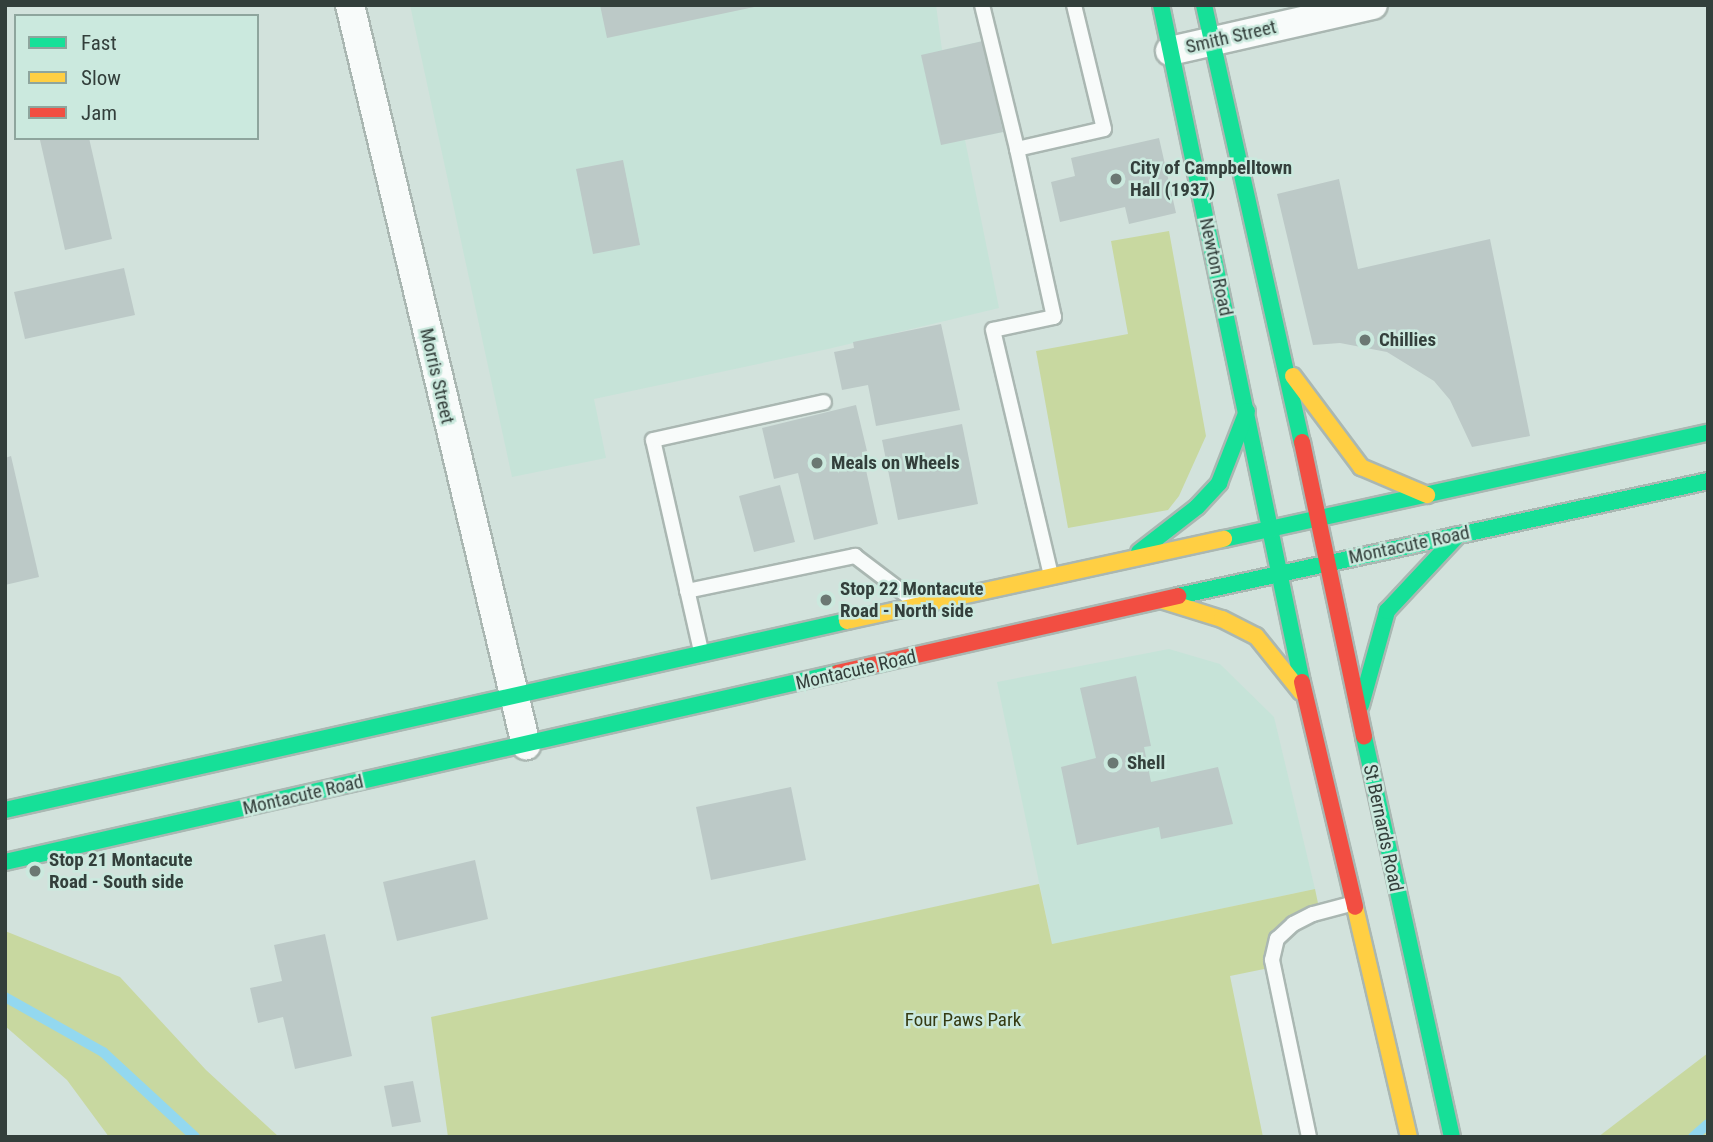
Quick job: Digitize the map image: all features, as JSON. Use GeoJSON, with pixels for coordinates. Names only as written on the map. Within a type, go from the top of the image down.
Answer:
{"type":"FeatureCollection","features":[{"type":"Feature","properties":{"kind":"main road","name":"Newton Road"},"geometry":{"type":"LineString","coordinates":[[1161,5],[1272,528]]}},
{"type":"Feature","properties":{"kind":"main road"},"geometry":{"type":"LineString","coordinates":[[1204,5],[1318,518]]}},
{"type":"Feature","properties":{"kind":"main road"},"geometry":{"type":"LineString","coordinates":[[1284,363],[1361,467],[1375,476],[1427,495]]}},
{"type":"Feature","properties":{"kind":"main road"},"geometry":{"type":"LineString","coordinates":[[1129,559],[1197,507],[1219,483],[1247,411]]}},
{"type":"Feature","properties":{"kind":"main road"},"geometry":{"type":"LineString","coordinates":[[5,810],[512,694],[1708,433]]}},
{"type":"Feature","properties":{"kind":"main road","name":"Montacute Road"},"geometry":{"type":"LineString","coordinates":[[5,862],[1279,573],[1708,481]]}},
{"type":"Feature","properties":{"kind":"main road","name":"St Bernards Road"},"geometry":{"type":"LineString","coordinates":[[1318,518],[1452,1137]]}},
{"type":"Feature","properties":{"kind":"main road"},"geometry":{"type":"LineString","coordinates":[[1272,528],[1305,696],[1409,1137]]}},
{"type":"Feature","properties":{"kind":"main road"},"geometry":{"type":"LineString","coordinates":[[1359,715],[1387,611],[1458,535]]}},
{"type":"Feature","properties":{"kind":"main road"},"geometry":{"type":"LineString","coordinates":[[1161,600],[1222,620],[1256,636],[1305,696]]}},
{"type":"Feature","properties":{"kind":"street","name":"Morris Street"},"geometry":{"type":"LineString","coordinates":[[350,5],[526,745]]}},
{"type":"Feature","properties":{"kind":"street","name":"Smith Street"},"geometry":{"type":"LineString","coordinates":[[1170,51],[1373,5]]}},
{"type":"Feature","properties":{"kind":"lane"},"geometry":{"type":"LineString","coordinates":[[982,5],[1054,317],[993,330],[1051,576]]}},
{"type":"Feature","properties":{"kind":"lane"},"geometry":{"type":"LineString","coordinates":[[1017,149],[1104,129],[1074,5]]}},
{"type":"Feature","properties":{"kind":"lane"},"geometry":{"type":"LineString","coordinates":[[701,653],[653,440],[824,402]]}},
{"type":"Feature","properties":{"kind":"lane"},"geometry":{"type":"LineString","coordinates":[[687,591],[855,556],[919,605]]}},
{"type":"Feature","properties":{"kind":"lane"},"geometry":{"type":"LineString","coordinates":[[1309,1137],[1272,960],[1277,939],[1293,924],[1313,914],[1354,904]]}},
{"type":"Feature","properties":{"kind":"shaded area"},"geometry":{"type":"Polygon","coordinates":[[[410,5],[936,5],[942,50],[983,41],[1003,132],[965,140],[999,308],[828,349],[594,399],[606,458],[512,477],[410,5]]]}},
{"type":"Feature","properties":{"kind":"shaded area"},"geometry":{"type":"Polygon","coordinates":[[[1169,649],[1220,664],[1274,717],[1315,889],[1052,944],[997,682],[1169,649]]]}},
{"type":"Feature","properties":{"kind":"green space"},"geometry":{"type":"Polygon","coordinates":[[[1169,231],[1206,436],[1179,496],[1168,510],[1068,528],[1036,351],[1128,334],[1111,241],[1169,231]]]}},
{"type":"Feature","properties":{"kind":"green space","name":"Four Paws Park"},"geometry":{"type":"Polygon","coordinates":[[[1039,884],[1052,944],[1315,889],[1319,908],[1289,921],[1269,968],[1230,976],[1263,1137],[448,1137],[431,1017],[1039,884]]]}},
{"type":"Feature","properties":{"kind":"green space"},"geometry":{"type":"Polygon","coordinates":[[[5,931],[120,977],[206,1070],[279,1137],[109,1137],[67,1080],[5,1026],[5,931]]]}},
{"type":"Feature","properties":{"kind":"green space"},"geometry":{"type":"Polygon","coordinates":[[[1708,1053],[1708,1137],[1598,1137],[1708,1053]]]}},
{"type":"Feature","properties":{"kind":"building"},"geometry":{"type":"Polygon","coordinates":[[[600,5],[759,5],[759,6],[607,38],[600,5]]]}},
{"type":"Feature","properties":{"kind":"building"},"geometry":{"type":"Polygon","coordinates":[[[983,41],[1003,132],[941,145],[921,55],[983,41]]]}},
{"type":"Feature","properties":{"kind":"building","name":"City of Campbelltown Hall (1937)"},"geometry":{"type":"Polygon","coordinates":[[[1159,138],[1176,213],[1129,224],[1125,207],[1060,222],[1051,182],[1075,176],[1071,158],[1159,138]]]}},
{"type":"Feature","properties":{"kind":"building"},"geometry":{"type":"Polygon","coordinates":[[[40,140],[89,140],[112,239],[65,250],[40,140]]]}},
{"type":"Feature","properties":{"kind":"building"},"geometry":{"type":"Polygon","coordinates":[[[623,160],[640,245],[593,254],[576,169],[623,160]]]}},
{"type":"Feature","properties":{"kind":"building"},"geometry":{"type":"Polygon","coordinates":[[[1339,179],[1358,269],[1490,239],[1530,436],[1472,447],[1450,400],[1434,381],[1387,352],[1340,343],[1313,345],[1277,194],[1339,179]]]}},
{"type":"Feature","properties":{"kind":"building"},"geometry":{"type":"Polygon","coordinates":[[[124,268],[135,315],[25,339],[14,292],[124,268]]]}},
{"type":"Feature","properties":{"kind":"building"},"geometry":{"type":"Polygon","coordinates":[[[941,324],[960,410],[876,426],[868,385],[842,390],[834,352],[854,348],[853,342],[941,324]]]}},
{"type":"Feature","properties":{"kind":"building","name":"Meals on Wheels"},"geometry":{"type":"Polygon","coordinates":[[[856,405],[867,451],[862,452],[878,524],[814,540],[798,473],[774,479],[762,428],[856,405]]]}},
{"type":"Feature","properties":{"kind":"building"},"geometry":{"type":"Polygon","coordinates":[[[962,424],[978,504],[898,520],[882,440],[962,424]]]}},
{"type":"Feature","properties":{"kind":"building"},"geometry":{"type":"Polygon","coordinates":[[[11,456],[39,577],[5,585],[5,458],[11,456]]]}},
{"type":"Feature","properties":{"kind":"building"},"geometry":{"type":"Polygon","coordinates":[[[780,485],[795,542],[754,552],[739,496],[780,485]]]}},
{"type":"Feature","properties":{"kind":"building","name":"Shell"},"geometry":{"type":"Polygon","coordinates":[[[1136,676],[1151,746],[1144,747],[1151,782],[1218,767],[1233,824],[1161,839],[1159,827],[1077,845],[1061,767],[1096,758],[1080,688],[1136,676]]]}},
{"type":"Feature","properties":{"kind":"building"},"geometry":{"type":"Polygon","coordinates":[[[791,787],[806,860],[711,880],[696,807],[791,787]]]}},
{"type":"Feature","properties":{"kind":"building"},"geometry":{"type":"Polygon","coordinates":[[[475,860],[488,919],[397,941],[383,882],[475,860]]]}},
{"type":"Feature","properties":{"kind":"building"},"geometry":{"type":"Polygon","coordinates":[[[325,934],[352,1056],[295,1069],[283,1017],[258,1023],[250,988],[282,981],[274,945],[325,934]]]}},
{"type":"Feature","properties":{"kind":"building"},"geometry":{"type":"Polygon","coordinates":[[[413,1081],[421,1122],[392,1127],[384,1086],[413,1081]]]}},
{"type":"Feature","properties":{"kind":"waterway"},"geometry":{"type":"LineString","coordinates":[[5,997],[103,1052],[195,1137]]}},
{"type":"Feature","properties":{"kind":"waterway"},"geometry":{"type":"LineString","coordinates":[[1693,1137],[1708,1124]]}},
{"type":"Feature","properties":{"kind":"traffic: fast"},"geometry":{"type":"LineString","coordinates":[[1161,5],[1302,682]]}},
{"type":"Feature","properties":{"kind":"traffic: fast"},"geometry":{"type":"LineString","coordinates":[[1204,5],[1302,442]]}},
{"type":"Feature","properties":{"kind":"traffic: fast"},"geometry":{"type":"LineString","coordinates":[[1139,552],[1197,507],[1219,483],[1247,411]]}},
{"type":"Feature","properties":{"kind":"traffic: fast"},"geometry":{"type":"LineString","coordinates":[[1224,539],[1708,433]]}},
{"type":"Feature","properties":{"kind":"traffic: fast"},"geometry":{"type":"LineString","coordinates":[[1178,596],[1708,481]]}},
{"type":"Feature","properties":{"kind":"traffic: fast"},"geometry":{"type":"LineString","coordinates":[[1361,705],[1387,611],[1458,535]]}},
{"type":"Feature","properties":{"kind":"traffic: fast"},"geometry":{"type":"LineString","coordinates":[[5,810],[847,621]]}},
{"type":"Feature","properties":{"kind":"traffic: fast"},"geometry":{"type":"LineString","coordinates":[[5,862],[837,673]]}},
{"type":"Feature","properties":{"kind":"traffic: fast"},"geometry":{"type":"LineString","coordinates":[[1364,737],[1452,1137]]}},
{"type":"Feature","properties":{"kind":"traffic: slow"},"geometry":{"type":"LineString","coordinates":[[1293,376],[1361,467],[1427,495]]}},
{"type":"Feature","properties":{"kind":"traffic: slow"},"geometry":{"type":"LineString","coordinates":[[847,621],[1224,539]]}},
{"type":"Feature","properties":{"kind":"traffic: slow"},"geometry":{"type":"LineString","coordinates":[[1161,600],[1222,619],[1256,636],[1301,692]]}},
{"type":"Feature","properties":{"kind":"traffic: slow"},"geometry":{"type":"LineString","coordinates":[[1355,907],[1409,1137]]}},
{"type":"Feature","properties":{"kind":"traffic: jam"},"geometry":{"type":"LineString","coordinates":[[1302,442],[1364,737]]}},
{"type":"Feature","properties":{"kind":"traffic: jam"},"geometry":{"type":"LineString","coordinates":[[837,673],[1178,596]]}},
{"type":"Feature","properties":{"kind":"traffic: jam"},"geometry":{"type":"LineString","coordinates":[[1302,682],[1355,907]]}},
{"type":"Feature","properties":{"kind":"place","name":"City of Campbelltown Hall (1937)"},"geometry":{"type":"Point","coordinates":[1116,179]}},
{"type":"Feature","properties":{"kind":"place","name":"Chillies"},"geometry":{"type":"Point","coordinates":[1365,340]}},
{"type":"Feature","properties":{"kind":"place","name":"Meals on Wheels"},"geometry":{"type":"Point","coordinates":[817,463]}},
{"type":"Feature","properties":{"kind":"place","name":"Stop 22 Montacute Road - North side"},"geometry":{"type":"Point","coordinates":[826,600]}},
{"type":"Feature","properties":{"kind":"place","name":"Shell"},"geometry":{"type":"Point","coordinates":[1113,763]}},
{"type":"Feature","properties":{"kind":"place","name":"Stop 21 Montacute Road - South side"},"geometry":{"type":"Point","coordinates":[35,871]}}]}
